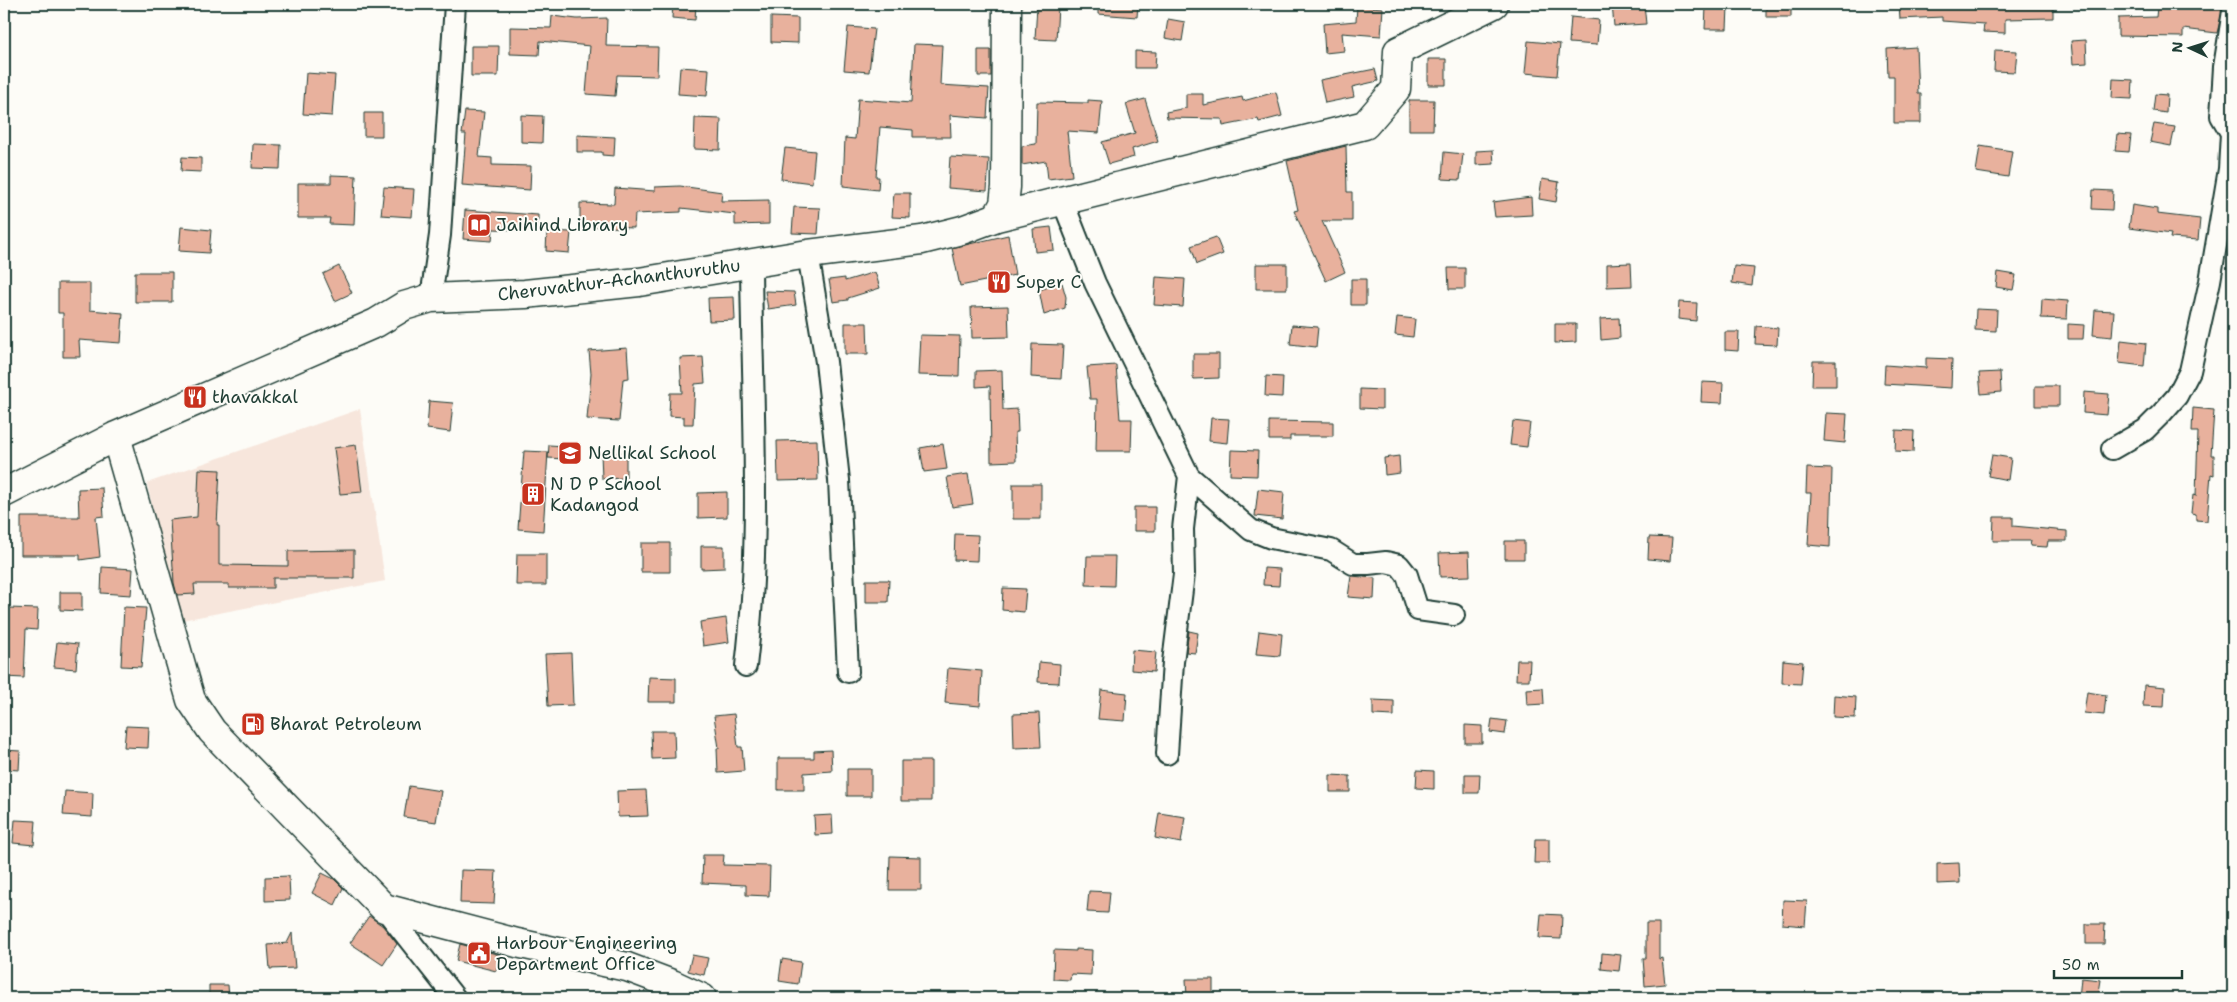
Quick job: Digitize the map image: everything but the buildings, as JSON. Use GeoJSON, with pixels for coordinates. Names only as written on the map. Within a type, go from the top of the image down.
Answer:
{"type":"FeatureCollection","features":[{"type":"Feature","properties":{"kind":"main road"},"geometry":{"type":"LineString","coordinates":[[997,217],[1004,204],[1006,187],[1006,4]]}},
{"type":"Feature","properties":{"kind":"main road","name":"Cheruvathur-Achanthuruthu"},"geometry":{"type":"LineString","coordinates":[[4,493],[116,436],[376,323],[404,306],[431,298],[526,294],[639,282],[808,254],[922,240],[962,230],[997,217],[1365,125],[1396,89],[1398,52],[1494,4]]}},
{"type":"Feature","properties":{"kind":"main road"},"geometry":{"type":"LineString","coordinates":[[116,436],[191,700],[212,731],[384,908],[517,943],[627,967],[702,998]]}},
{"type":"Feature","properties":{"kind":"street"},"geometry":{"type":"LineString","coordinates":[[431,298],[440,235],[455,4]]}},
{"type":"Feature","properties":{"kind":"street"},"geometry":{"type":"LineString","coordinates":[[2112,450],[2145,430],[2162,413],[2177,396],[2190,371],[2210,280],[2229,169],[2231,133],[2221,116],[2224,67],[2233,11]]}},
{"type":"Feature","properties":{"kind":"street"},"geometry":{"type":"LineString","coordinates":[[1063,202],[1095,283],[1189,476],[1251,530],[1271,538],[1332,550],[1353,564],[1386,562],[1399,565],[1407,575],[1418,610],[1454,615]]}},
{"type":"Feature","properties":{"kind":"street"},"geometry":{"type":"LineString","coordinates":[[808,254],[826,362],[839,480],[848,672]]}},
{"type":"Feature","properties":{"kind":"street"},"geometry":{"type":"LineString","coordinates":[[746,666],[751,623],[753,567],[751,264]]}},
{"type":"Feature","properties":{"kind":"street"},"geometry":{"type":"LineString","coordinates":[[1167,754],[1173,662],[1184,574],[1183,529],[1189,476]]}},
{"type":"Feature","properties":{"kind":"street"},"geometry":{"type":"LineString","coordinates":[[384,908],[455,998]]}},
{"type":"Feature","properties":{"kind":"shaded area"},"geometry":{"type":"Polygon","coordinates":[[[360,409],[385,581],[177,621],[147,483],[360,409]]]}},
{"type":"Feature","properties":{"kind":"place","name":"Jaihind Library"},"geometry":{"type":"Point","coordinates":[479,225]}},
{"type":"Feature","properties":{"kind":"place","name":"Super C"},"geometry":{"type":"Point","coordinates":[999,282]}},
{"type":"Feature","properties":{"kind":"place","name":"thavakkal"},"geometry":{"type":"Point","coordinates":[195,397]}},
{"type":"Feature","properties":{"kind":"place","name":"Nellikal School"},"geometry":{"type":"Point","coordinates":[570,453]}},
{"type":"Feature","properties":{"kind":"place","name":"N D P School Kadangod"},"geometry":{"type":"Point","coordinates":[533,494]}},
{"type":"Feature","properties":{"kind":"place","name":"Bharat Petroleum"},"geometry":{"type":"Point","coordinates":[253,724]}},
{"type":"Feature","properties":{"kind":"place","name":"Harbour Engineering Department Office"},"geometry":{"type":"Point","coordinates":[479,953]}}]}
